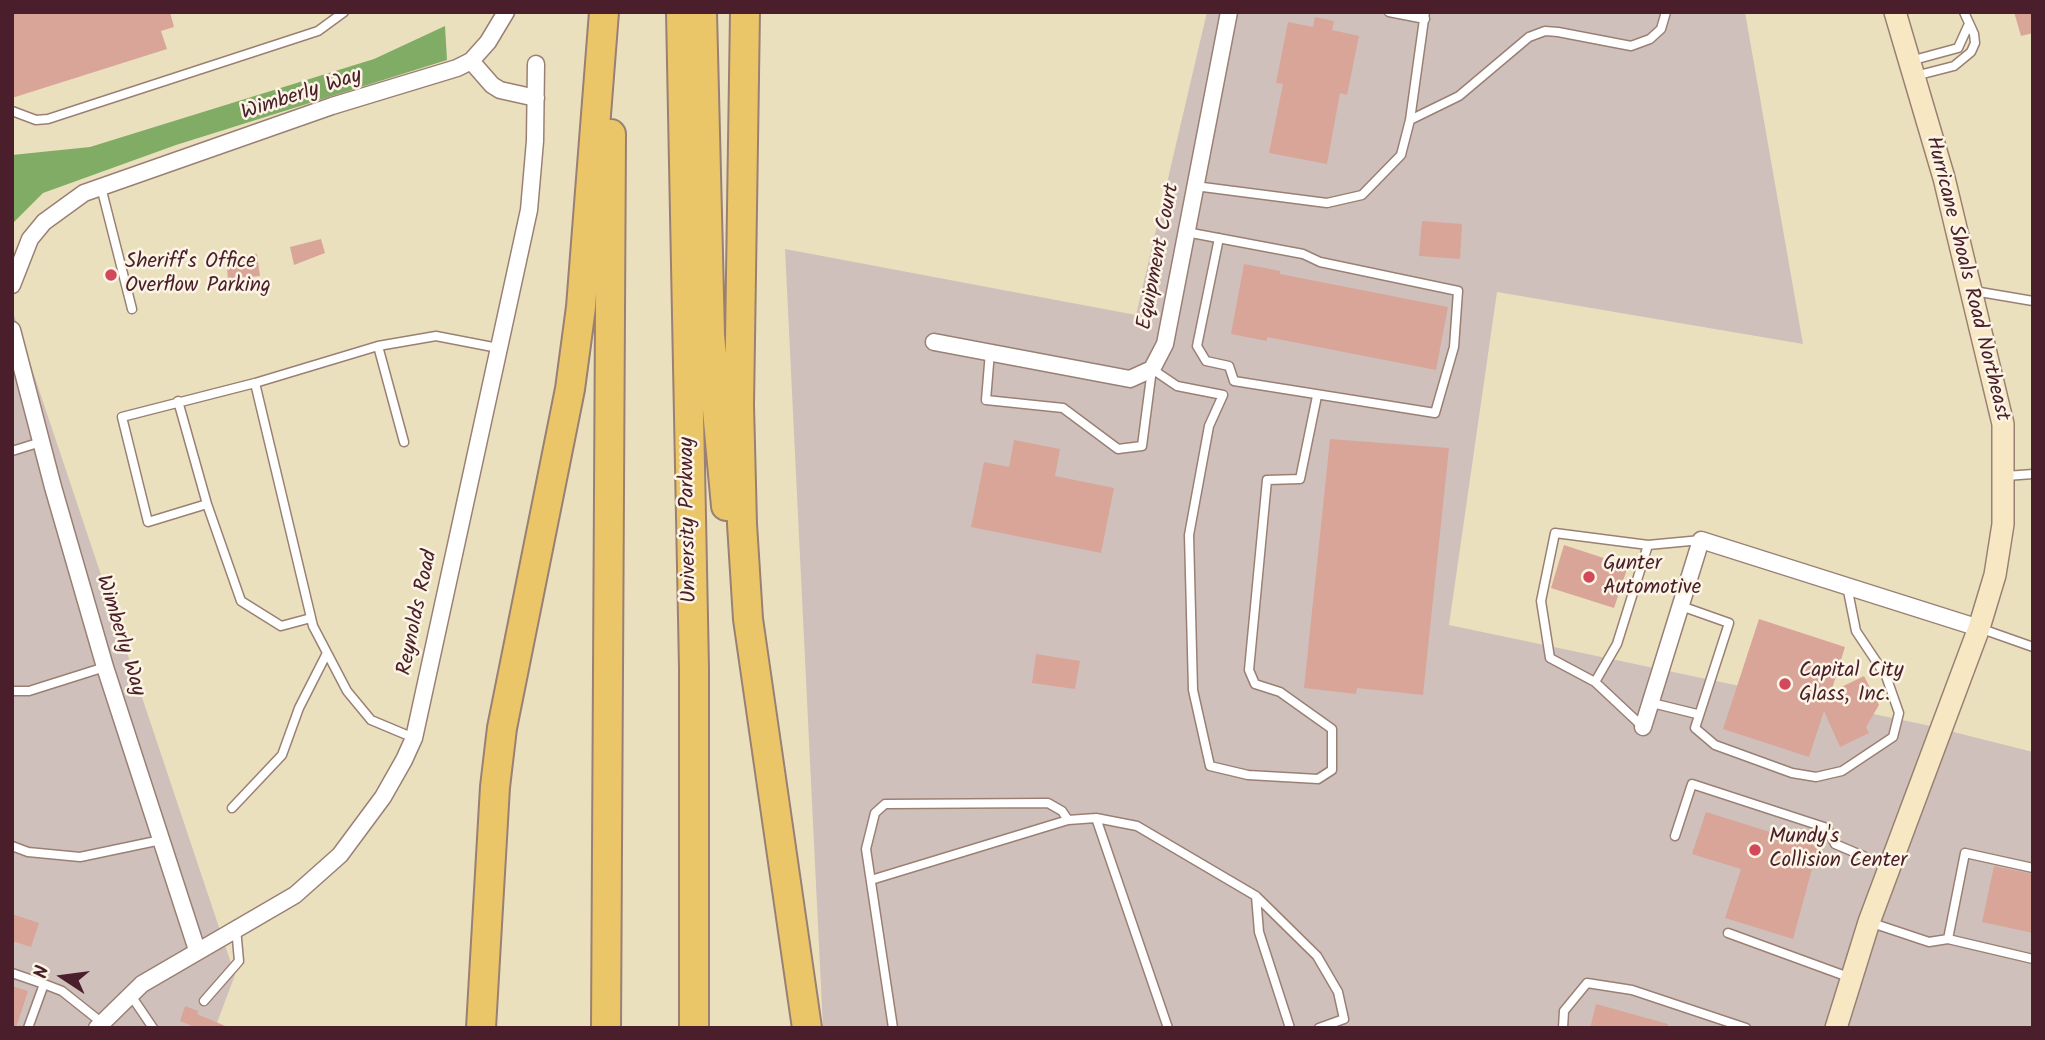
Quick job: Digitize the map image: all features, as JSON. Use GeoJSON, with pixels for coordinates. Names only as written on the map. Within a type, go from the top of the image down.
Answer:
{"type":"FeatureCollection","features":[{"type":"Feature","properties":{"kind":"highway"},"geometry":{"type":"LineString","coordinates":[[481,1028],[494,794],[502,728],[570,389],[581,307],[604,12]]}},
{"type":"Feature","properties":{"kind":"highway"},"geometry":{"type":"LineString","coordinates":[[606,1028],[612,12]]}},
{"type":"Feature","properties":{"kind":"highway","name":"University Parkway"},"geometry":{"type":"LineString","coordinates":[[681,12],[694,668],[694,1028]]}},
{"type":"Feature","properties":{"kind":"highway"},"geometry":{"type":"LineString","coordinates":[[702,12],[711,347],[724,493],[736,572],[748,619]]}},
{"type":"Feature","properties":{"kind":"highway"},"geometry":{"type":"LineString","coordinates":[[745,12],[739,405],[748,619],[807,1028]]}},
{"type":"Feature","properties":{"kind":"street"},"geometry":{"type":"LineString","coordinates":[[506,12],[500,26],[471,61],[492,85],[500,90],[536,98]]}},
{"type":"Feature","properties":{"kind":"street","name":"Equipment Court"},"geometry":{"type":"LineString","coordinates":[[1152,369],[1165,344],[1229,12]]}},
{"type":"Feature","properties":{"kind":"street","name":"Hurricane Shoals Road Northeast"},"geometry":{"type":"LineString","coordinates":[[1836,1028],[1869,922],[1979,628],[1995,575],[2003,524],[2003,424],[1944,178],[1895,12]]}},
{"type":"Feature","properties":{"kind":"street","name":"Wimberly Way"},"geometry":{"type":"LineString","coordinates":[[12,285],[30,239],[44,222],[60,208],[101,187],[471,61]]}},
{"type":"Feature","properties":{"kind":"street","name":"Reynolds Road"},"geometry":{"type":"LineString","coordinates":[[99,1025],[130,994],[197,950],[295,895],[340,855],[383,797],[414,738],[529,210],[536,64]]}},
{"type":"Feature","properties":{"kind":"street","name":"Wimberly Way"},"geometry":{"type":"LineString","coordinates":[[12,330],[105,667],[197,950]]}},
{"type":"Feature","properties":{"kind":"street"},"geometry":{"type":"LineString","coordinates":[[934,342],[1130,379],[1152,369]]}},
{"type":"Feature","properties":{"kind":"street"},"geometry":{"type":"LineString","coordinates":[[1643,727],[1701,540],[1979,628]]}},
{"type":"Feature","properties":{"kind":"lane"},"geometry":{"type":"LineString","coordinates":[[12,111],[36,120],[48,119],[318,31],[344,12]]}},
{"type":"Feature","properties":{"kind":"lane"},"geometry":{"type":"LineString","coordinates":[[1195,186],[1327,203],[1362,195],[1401,155],[1410,120],[1425,16],[1388,12]]}},
{"type":"Feature","properties":{"kind":"lane"},"geometry":{"type":"LineString","coordinates":[[1410,120],[1459,96],[1529,37],[1545,32],[1558,32],[1631,46],[1650,39],[1661,29],[1666,12]]}},
{"type":"Feature","properties":{"kind":"lane"},"geometry":{"type":"LineString","coordinates":[[1912,69],[1954,66],[1964,60],[1975,43],[1964,12]]}},
{"type":"Feature","properties":{"kind":"lane"},"geometry":{"type":"LineString","coordinates":[[1912,69],[1958,48],[1968,26]]}},
{"type":"Feature","properties":{"kind":"lane"},"geometry":{"type":"LineString","coordinates":[[101,187],[132,309]]}},
{"type":"Feature","properties":{"kind":"lane"},"geometry":{"type":"LineString","coordinates":[[1186,232],[1458,291],[1454,347],[1435,413],[1234,381]]}},
{"type":"Feature","properties":{"kind":"lane"},"geometry":{"type":"LineString","coordinates":[[1219,238],[1196,346],[1206,360],[1229,366],[1234,381]]}},
{"type":"Feature","properties":{"kind":"lane"},"geometry":{"type":"LineString","coordinates":[[1971,291],[2033,301]]}},
{"type":"Feature","properties":{"kind":"lane"},"geometry":{"type":"LineString","coordinates":[[207,504],[149,522],[122,417],[256,383],[378,346],[436,336],[498,348]]}},
{"type":"Feature","properties":{"kind":"lane"},"geometry":{"type":"LineString","coordinates":[[378,346],[404,442]]}},
{"type":"Feature","properties":{"kind":"lane"},"geometry":{"type":"LineString","coordinates":[[990,352],[986,400],[1063,408],[1118,449],[1142,446],[1152,369],[1177,386],[1223,395]]}},
{"type":"Feature","properties":{"kind":"lane"},"geometry":{"type":"LineString","coordinates":[[1234,381],[1223,395],[1209,426],[1189,535],[1193,690],[1210,766],[1248,775],[1318,779],[1332,770],[1332,729],[1280,692],[1255,684],[1249,670],[1267,480],[1300,479],[1317,396]]}},
{"type":"Feature","properties":{"kind":"lane"},"geometry":{"type":"LineString","coordinates":[[256,383],[311,618],[347,691],[371,720],[414,738]]}},
{"type":"Feature","properties":{"kind":"lane"},"geometry":{"type":"LineString","coordinates":[[178,401],[207,504],[241,601],[281,626],[311,618]]}},
{"type":"Feature","properties":{"kind":"lane"},"geometry":{"type":"LineString","coordinates":[[12,451],[41,442]]}},
{"type":"Feature","properties":{"kind":"lane"},"geometry":{"type":"LineString","coordinates":[[2003,477],[2033,474]]}},
{"type":"Feature","properties":{"kind":"lane"},"geometry":{"type":"LineString","coordinates":[[1643,727],[1595,682],[1549,658],[1541,601],[1555,533],[1648,545],[1701,540]]}},
{"type":"Feature","properties":{"kind":"lane"},"geometry":{"type":"LineString","coordinates":[[1595,682],[1617,644],[1648,545]]}},
{"type":"Feature","properties":{"kind":"lane"},"geometry":{"type":"LineString","coordinates":[[1681,606],[1729,623],[1697,714],[1695,728],[1715,746],[1792,773],[1816,777],[1842,771],[1893,737],[1899,713],[1886,676],[1856,631],[1847,586]]}},
{"type":"Feature","properties":{"kind":"lane"},"geometry":{"type":"LineString","coordinates":[[1979,628],[2033,647]]}},
{"type":"Feature","properties":{"kind":"lane"},"geometry":{"type":"LineString","coordinates":[[232,808],[282,755],[299,708],[327,653]]}},
{"type":"Feature","properties":{"kind":"lane"},"geometry":{"type":"LineString","coordinates":[[12,691],[29,691],[105,667]]}},
{"type":"Feature","properties":{"kind":"lane"},"geometry":{"type":"LineString","coordinates":[[1652,703],[1697,714]]}},
{"type":"Feature","properties":{"kind":"lane"},"geometry":{"type":"LineString","coordinates":[[1675,836],[1692,784],[1827,828],[1835,844],[1889,867]]}},
{"type":"Feature","properties":{"kind":"lane"},"geometry":{"type":"LineString","coordinates":[[893,1028],[866,849],[875,813],[885,804],[1048,803],[1062,811],[1068,820]]}},
{"type":"Feature","properties":{"kind":"lane"},"geometry":{"type":"LineString","coordinates":[[1096,818],[1168,1028]]}},
{"type":"Feature","properties":{"kind":"lane"},"geometry":{"type":"LineString","coordinates":[[870,880],[1068,820],[1096,818],[1137,826],[1256,896],[1317,956],[1338,992],[1345,1023],[1319,1028]]}},
{"type":"Feature","properties":{"kind":"lane"},"geometry":{"type":"LineString","coordinates":[[12,846],[28,852],[80,856],[161,840]]}},
{"type":"Feature","properties":{"kind":"lane"},"geometry":{"type":"LineString","coordinates":[[1948,939],[1965,853],[2033,867]]}},
{"type":"Feature","properties":{"kind":"lane"},"geometry":{"type":"LineString","coordinates":[[1256,896],[1259,932],[1290,1028]]}},
{"type":"Feature","properties":{"kind":"lane"},"geometry":{"type":"LineString","coordinates":[[1869,922],[1929,942],[1948,939],[2033,959]]}},
{"type":"Feature","properties":{"kind":"lane"},"geometry":{"type":"LineString","coordinates":[[204,1001],[239,961],[236,928]]}},
{"type":"Feature","properties":{"kind":"lane"},"geometry":{"type":"LineString","coordinates":[[1728,933],[1851,978]]}},
{"type":"Feature","properties":{"kind":"lane"},"geometry":{"type":"LineString","coordinates":[[12,973],[62,991],[99,1025]]}},
{"type":"Feature","properties":{"kind":"lane"},"geometry":{"type":"LineString","coordinates":[[1563,1028],[1564,1011],[1587,983],[1632,990],[1746,1028]]}},
{"type":"Feature","properties":{"kind":"lane"},"geometry":{"type":"LineString","coordinates":[[28,1028],[44,984]]}},
{"type":"Feature","properties":{"kind":"lane"},"geometry":{"type":"LineString","coordinates":[[130,994],[153,1028]]}},
{"type":"Feature","properties":{"kind":"shaded area"},"geometry":{"type":"Polygon","coordinates":[[[1207,12],[1745,12],[1803,344],[1497,292],[1449,625],[1926,725],[2033,752],[2033,1028],[823,1028],[785,249],[1136,315],[1207,12]]]}},
{"type":"Feature","properties":{"kind":"shaded area"},"geometry":{"type":"Polygon","coordinates":[[[12,309],[235,975],[215,1028],[12,1028],[12,309]]]}},
{"type":"Feature","properties":{"kind":"green space"},"geometry":{"type":"Polygon","coordinates":[[[445,26],[447,60],[176,145],[43,193],[12,224],[12,155],[90,147],[374,59],[445,26]]]}},
{"type":"Feature","properties":{"kind":"building"},"geometry":{"type":"Polygon","coordinates":[[[12,12],[170,12],[174,27],[161,31],[167,49],[12,98],[12,12]]]}},
{"type":"Feature","properties":{"kind":"building"},"geometry":{"type":"Polygon","coordinates":[[[2014,12],[2033,12],[2033,33],[2021,36],[2014,12]]]}},
{"type":"Feature","properties":{"kind":"building"},"geometry":{"type":"Polygon","coordinates":[[[1315,17],[1334,21],[1332,30],[1359,36],[1347,95],[1340,93],[1327,164],[1269,153],[1283,84],[1276,83],[1288,22],[1313,27],[1315,17]]]}},
{"type":"Feature","properties":{"kind":"building"},"geometry":{"type":"Polygon","coordinates":[[[1422,221],[1462,224],[1460,259],[1419,256],[1422,221]]]}},
{"type":"Feature","properties":{"kind":"building"},"geometry":{"type":"Polygon","coordinates":[[[321,239],[325,253],[294,265],[290,247],[321,239]]]}},
{"type":"Feature","properties":{"kind":"building"},"geometry":{"type":"Polygon","coordinates":[[[257,254],[260,276],[228,279],[226,257],[257,254]]]}},
{"type":"Feature","properties":{"kind":"building"},"geometry":{"type":"Polygon","coordinates":[[[1244,264],[1280,271],[1280,274],[1448,307],[1436,370],[1267,337],[1267,341],[1231,334],[1244,264]]]}},
{"type":"Feature","properties":{"kind":"building"},"geometry":{"type":"Polygon","coordinates":[[[1330,439],[1449,448],[1423,695],[1357,688],[1356,694],[1304,688],[1330,439]]]}},
{"type":"Feature","properties":{"kind":"building"},"geometry":{"type":"Polygon","coordinates":[[[1014,440],[1060,449],[1055,476],[1114,488],[1101,553],[971,527],[984,462],[1009,467],[1014,440]]]}},
{"type":"Feature","properties":{"kind":"building","name":"Gunter Automotive"},"geometry":{"type":"Polygon","coordinates":[[[1564,545],[1628,566],[1614,608],[1551,588],[1564,545]]]}},
{"type":"Feature","properties":{"kind":"building","name":"Capital City Glass, Inc."},"geometry":{"type":"Polygon","coordinates":[[[1759,619],[1845,647],[1831,692],[1864,676],[1879,705],[1866,727],[1869,733],[1840,747],[1824,711],[1809,757],[1723,729],[1759,619]]]}},
{"type":"Feature","properties":{"kind":"building"},"geometry":{"type":"Polygon","coordinates":[[[1036,654],[1080,661],[1075,689],[1032,683],[1036,654]]]}},
{"type":"Feature","properties":{"kind":"building"},"geometry":{"type":"Polygon","coordinates":[[[1706,812],[1818,847],[1793,939],[1725,918],[1741,869],[1692,854],[1706,812]]]}},
{"type":"Feature","properties":{"kind":"building"},"geometry":{"type":"Polygon","coordinates":[[[1994,866],[2033,874],[2033,933],[1982,922],[1994,866]]]}},
{"type":"Feature","properties":{"kind":"building"},"geometry":{"type":"Polygon","coordinates":[[[12,914],[39,923],[31,947],[12,941],[12,914]]]}},
{"type":"Feature","properties":{"kind":"building"},"geometry":{"type":"Polygon","coordinates":[[[12,986],[28,991],[16,1028],[12,1028],[12,986]]]}},
{"type":"Feature","properties":{"kind":"building"},"geometry":{"type":"Polygon","coordinates":[[[1596,1004],[1668,1024],[1667,1028],[1590,1028],[1596,1004]]]}},
{"type":"Feature","properties":{"kind":"building"},"geometry":{"type":"Polygon","coordinates":[[[185,1006],[230,1028],[197,1028],[180,1021],[185,1006]]]}},
{"type":"Feature","properties":{"kind":"place","name":"Sheriff's Office Overflow Parking"},"geometry":{"type":"Point","coordinates":[111,275]}},
{"type":"Feature","properties":{"kind":"place","name":"Gunter Automotive"},"geometry":{"type":"Point","coordinates":[1589,577]}},
{"type":"Feature","properties":{"kind":"place","name":"Capital City Glass, Inc."},"geometry":{"type":"Point","coordinates":[1785,684]}},
{"type":"Feature","properties":{"kind":"place","name":"Mundy's Collision Center"},"geometry":{"type":"Point","coordinates":[1755,850]}}]}
